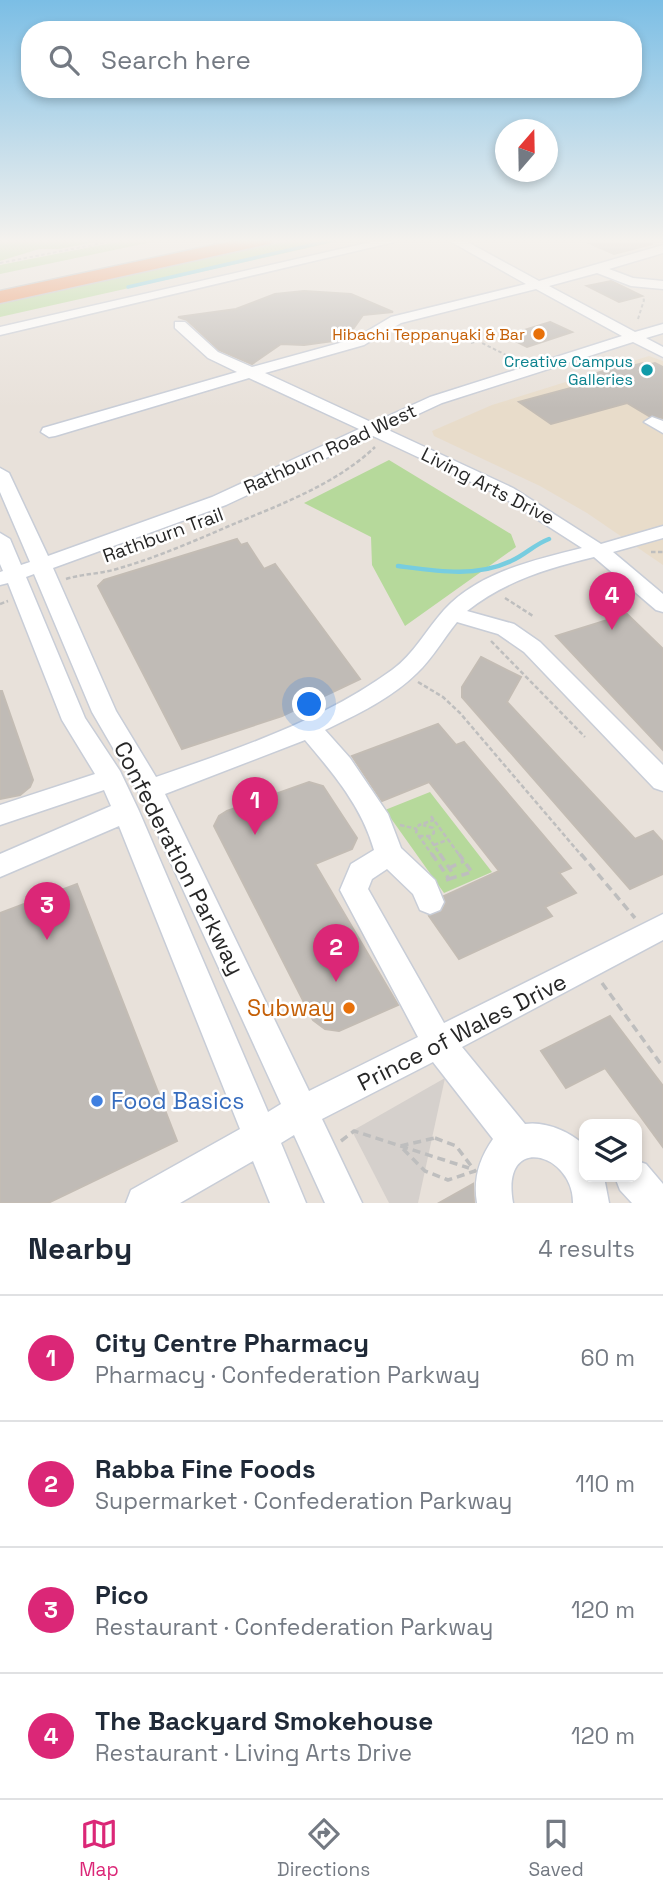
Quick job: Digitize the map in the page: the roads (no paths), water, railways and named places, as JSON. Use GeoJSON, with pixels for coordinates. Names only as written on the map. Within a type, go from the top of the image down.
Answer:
{"type":"FeatureCollection","features":[{"type":"Feature","properties":{"kind":"street"},"geometry":{"type":"LineString","coordinates":[[0,321],[116,295]]}},
{"type":"Feature","properties":{"kind":"street"},"geometry":{"type":"LineString","coordinates":[[0,331],[156,295]]}},
{"type":"Feature","properties":{"kind":"street"},"geometry":{"type":"LineString","coordinates":[[49,432],[134,405],[351,345],[396,320],[491,295]]}},
{"type":"Feature","properties":{"kind":"street"},"geometry":{"type":"LineString","coordinates":[[564,295],[653,335]]}},
{"type":"Feature","properties":{"kind":"street"},"geometry":{"type":"LineString","coordinates":[[580,295],[653,335],[663,353]]}},
{"type":"Feature","properties":{"kind":"street","name":"Living Arts Drive"},"geometry":{"type":"LineString","coordinates":[[180,326],[213,355],[373,438],[507,492],[553,518],[598,549],[663,606]]}},
{"type":"Feature","properties":{"kind":"street","name":"Rathburn Road West"},"geometry":{"type":"LineString","coordinates":[[7,576],[164,523],[219,501],[373,438],[468,389],[653,335]]}},
{"type":"Feature","properties":{"kind":"street","name":"Confederation Parkway"},"geometry":{"type":"LineString","coordinates":[[0,472],[104,712],[150,789],[344,1203]]}},
{"type":"Feature","properties":{"kind":"street"},"geometry":{"type":"LineString","coordinates":[[150,789],[310,729],[335,716],[403,673],[453,614],[475,594],[503,579],[573,554],[661,536]]}},
{"type":"Feature","properties":{"kind":"street","name":"Confederation Parkway"},"geometry":{"type":"LineString","coordinates":[[0,539],[7,576],[74,720],[111,778],[126,811],[288,1203]]}},
{"type":"Feature","properties":{"kind":"street"},"geometry":{"type":"LineString","coordinates":[[453,614],[506,629],[532,647],[663,781]]}},
{"type":"Feature","properties":{"kind":"street"},"geometry":{"type":"LineString","coordinates":[[310,729],[341,765],[379,821],[389,854],[435,890]]}},
{"type":"Feature","properties":{"kind":"street"},"geometry":{"type":"LineString","coordinates":[[0,815],[111,778]]}},
{"type":"Feature","properties":{"kind":"street"},"geometry":{"type":"LineString","coordinates":[[0,866],[126,811]]}},
{"type":"Feature","properties":{"kind":"street"},"geometry":{"type":"LineString","coordinates":[[389,854],[361,872],[354,890],[438,1043],[518,1143]]}},
{"type":"Feature","properties":{"kind":"street","name":"Prince of Wales Drive"},"geometry":{"type":"LineString","coordinates":[[144,1203],[231,1155],[301,1111],[588,967],[656,929]]}},
{"type":"Feature","properties":{"kind":"street"},"geometry":{"type":"LineString","coordinates":[[488,1182],[498,1160],[506,1150],[518,1143],[537,1140],[556,1145],[579,1164]]}},
{"type":"Feature","properties":{"kind":"street"},"geometry":{"type":"LineString","coordinates":[[586,1182],[591,1203]]}},
{"type":"Feature","properties":{"kind":"street"},"geometry":{"type":"LineString","coordinates":[[637,1182],[656,1203]]}},
{"type":"Feature","properties":{"kind":"waterway"},"geometry":{"type":"LineString","coordinates":[[398,566],[455,572],[484,570],[511,561],[549,539]]}},
{"type":"Feature","properties":{"kind":"place","name":"Hibachi Teppanyaki & Bar"},"geometry":{"type":"Point","coordinates":[539,334]}},
{"type":"Feature","properties":{"kind":"place","name":"Creative Campus Galleries"},"geometry":{"type":"Point","coordinates":[647,370]}},
{"type":"Feature","properties":{"kind":"place","name":"The Backyard Smokehouse"},"geometry":{"type":"Point","coordinates":[612,630]}},
{"type":"Feature","properties":{"kind":"place","name":"City Centre Pharmacy"},"geometry":{"type":"Point","coordinates":[255,835]}},
{"type":"Feature","properties":{"kind":"place","name":"Pico"},"geometry":{"type":"Point","coordinates":[47,940]}},
{"type":"Feature","properties":{"kind":"place","name":"Rabba Fine Foods"},"geometry":{"type":"Point","coordinates":[336,982]}},
{"type":"Feature","properties":{"kind":"place","name":"Subway"},"geometry":{"type":"Point","coordinates":[349,1008]}},
{"type":"Feature","properties":{"kind":"place","name":"Food Basics"},"geometry":{"type":"Point","coordinates":[97,1101]}}]}
